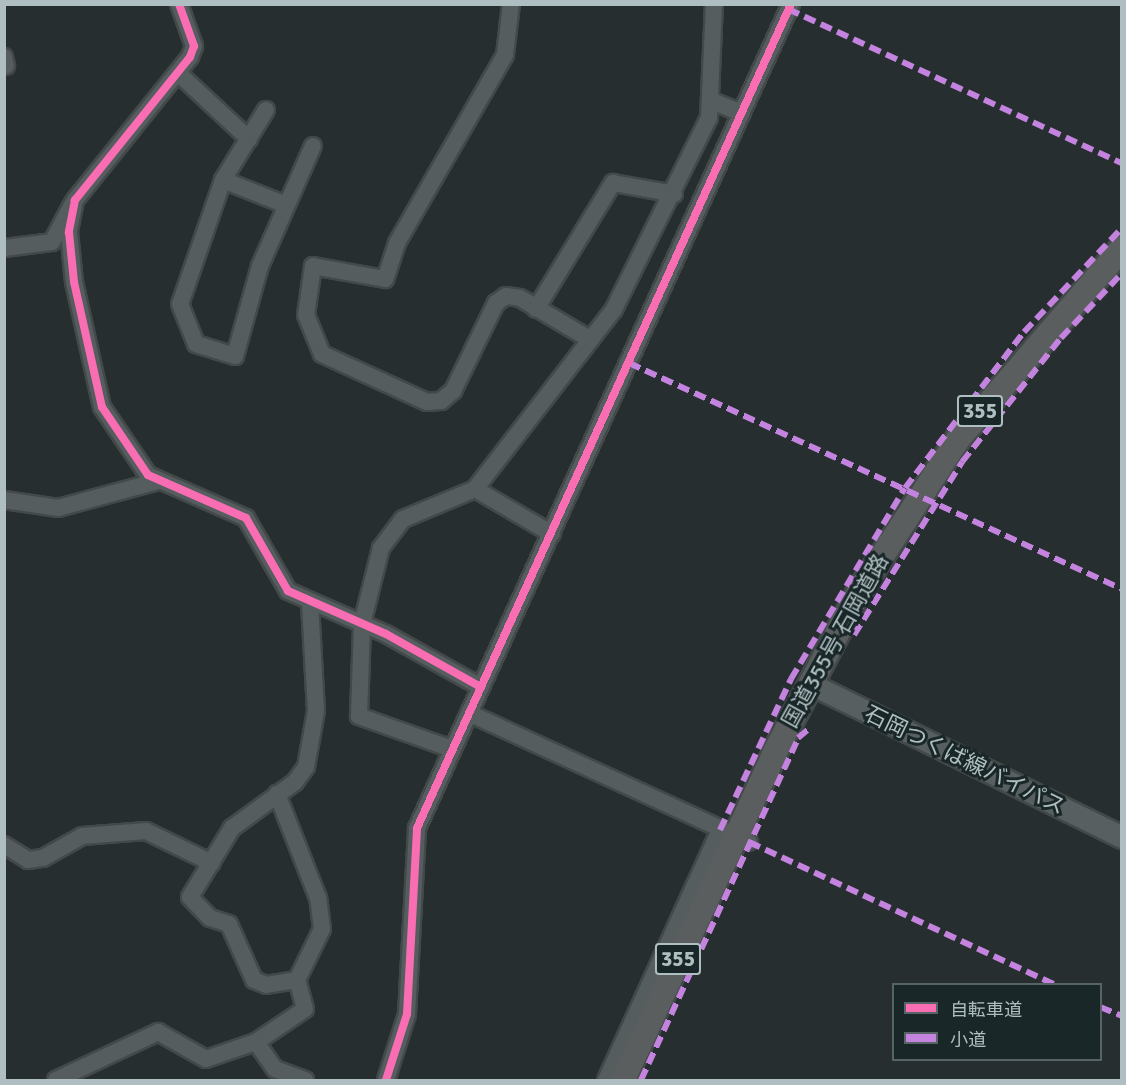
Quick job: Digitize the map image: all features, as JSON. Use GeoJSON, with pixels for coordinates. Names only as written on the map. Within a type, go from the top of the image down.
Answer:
{"type":"FeatureCollection","features":[{"type":"Feature","properties":{"kind":"highway","name":"国道355号 石岡道路"},"geometry":{"type":"LineString","coordinates":[[623,1080],[809,683],[860,590],[958,439],[1122,248]]}},
{"type":"Feature","properties":{"kind":"main road","name":"石岡つくば線バイパス"},"geometry":{"type":"LineString","coordinates":[[809,683],[1122,837]]}},
{"type":"Feature","properties":{"kind":"street"},"geometry":{"type":"LineString","coordinates":[[4,248],[52,242],[75,200],[178,73],[194,45],[179,4]]}},
{"type":"Feature","properties":{"kind":"street"},"geometry":{"type":"LineString","coordinates":[[511,4],[505,55],[402,234],[385,279],[313,266],[306,315],[322,354],[427,402],[441,401],[453,392],[496,303],[506,296],[520,298],[591,340]]}},
{"type":"Feature","properties":{"kind":"street"},"geometry":{"type":"LineString","coordinates":[[452,749],[359,716],[362,624],[370,581],[392,527],[476,489],[591,340],[634,274],[702,136],[712,102],[714,4]]}},
{"type":"Feature","properties":{"kind":"street"},"geometry":{"type":"LineString","coordinates":[[386,1080],[407,1014],[415,837],[452,749],[552,534],[791,4]]}},
{"type":"Feature","properties":{"kind":"street"},"geometry":{"type":"LineString","coordinates":[[178,73],[249,139]]}},
{"type":"Feature","properties":{"kind":"street"},"geometry":{"type":"LineString","coordinates":[[712,102],[742,113]]}},
{"type":"Feature","properties":{"kind":"street"},"geometry":{"type":"LineString","coordinates":[[266,110],[223,180],[180,304],[196,344],[235,356],[260,266],[313,146]]}},
{"type":"Feature","properties":{"kind":"street"},"geometry":{"type":"LineString","coordinates":[[223,180],[286,205]]}},
{"type":"Feature","properties":{"kind":"street"},"geometry":{"type":"LineString","coordinates":[[536,309],[613,183],[674,194]]}},
{"type":"Feature","properties":{"kind":"street"},"geometry":{"type":"LineString","coordinates":[[75,200],[70,249],[97,393],[110,421],[158,481],[246,518],[288,591],[310,605],[362,624],[481,687]]}},
{"type":"Feature","properties":{"kind":"street"},"geometry":{"type":"LineString","coordinates":[[4,500],[58,508],[158,481]]}},
{"type":"Feature","properties":{"kind":"street"},"geometry":{"type":"LineString","coordinates":[[476,489],[552,534]]}},
{"type":"Feature","properties":{"kind":"street"},"geometry":{"type":"LineString","coordinates":[[297,980],[266,985],[254,980],[229,924],[197,908],[190,897],[231,828],[277,794],[306,767],[316,711],[310,605]]}},
{"type":"Feature","properties":{"kind":"street"},"geometry":{"type":"LineString","coordinates":[[469,713],[735,837],[606,1080]]}},
{"type":"Feature","properties":{"kind":"street"},"geometry":{"type":"LineString","coordinates":[[56,1080],[153,1032],[166,1033],[206,1059],[256,1042],[305,1009],[297,980],[317,944],[321,914],[277,794]]}},
{"type":"Feature","properties":{"kind":"street"},"geometry":{"type":"LineString","coordinates":[[6,851],[28,860],[43,858],[75,838],[146,831],[212,862]]}},
{"type":"Feature","properties":{"kind":"street"},"geometry":{"type":"LineString","coordinates":[[256,1042],[275,1069],[305,1080]]}},
{"type":"Feature","properties":{"kind":"marked path"},"geometry":{"type":"LineString","coordinates":[[788,9],[1122,163]]}},
{"type":"Feature","properties":{"kind":"marked path"},"geometry":{"type":"LineString","coordinates":[[720,830],[791,679],[905,488],[1024,332],[1122,228]]}},
{"type":"Feature","properties":{"kind":"marked path"},"geometry":{"type":"LineString","coordinates":[[854,635],[962,462],[1061,338],[1122,273]]}},
{"type":"Feature","properties":{"kind":"marked path"},"geometry":{"type":"LineString","coordinates":[[629,363],[1122,589]]}},
{"type":"Feature","properties":{"kind":"marked path"},"geometry":{"type":"LineString","coordinates":[[641,1080],[798,738],[811,727]]}},
{"type":"Feature","properties":{"kind":"marked path"},"geometry":{"type":"LineString","coordinates":[[749,842],[1051,983]]}},
{"type":"Feature","properties":{"kind":"marked path"},"geometry":{"type":"LineString","coordinates":[[1102,1008],[1122,1016]]}},
{"type":"Feature","properties":{"kind":"cycle path"},"geometry":{"type":"LineString","coordinates":[[179,4],[194,46],[190,57],[75,200],[69,232],[74,282],[102,407],[148,475],[246,518],[288,591],[386,634],[481,687]]}},
{"type":"Feature","properties":{"kind":"cycle path"},"geometry":{"type":"LineString","coordinates":[[386,1080],[407,1014],[417,828],[791,4]]}}]}
